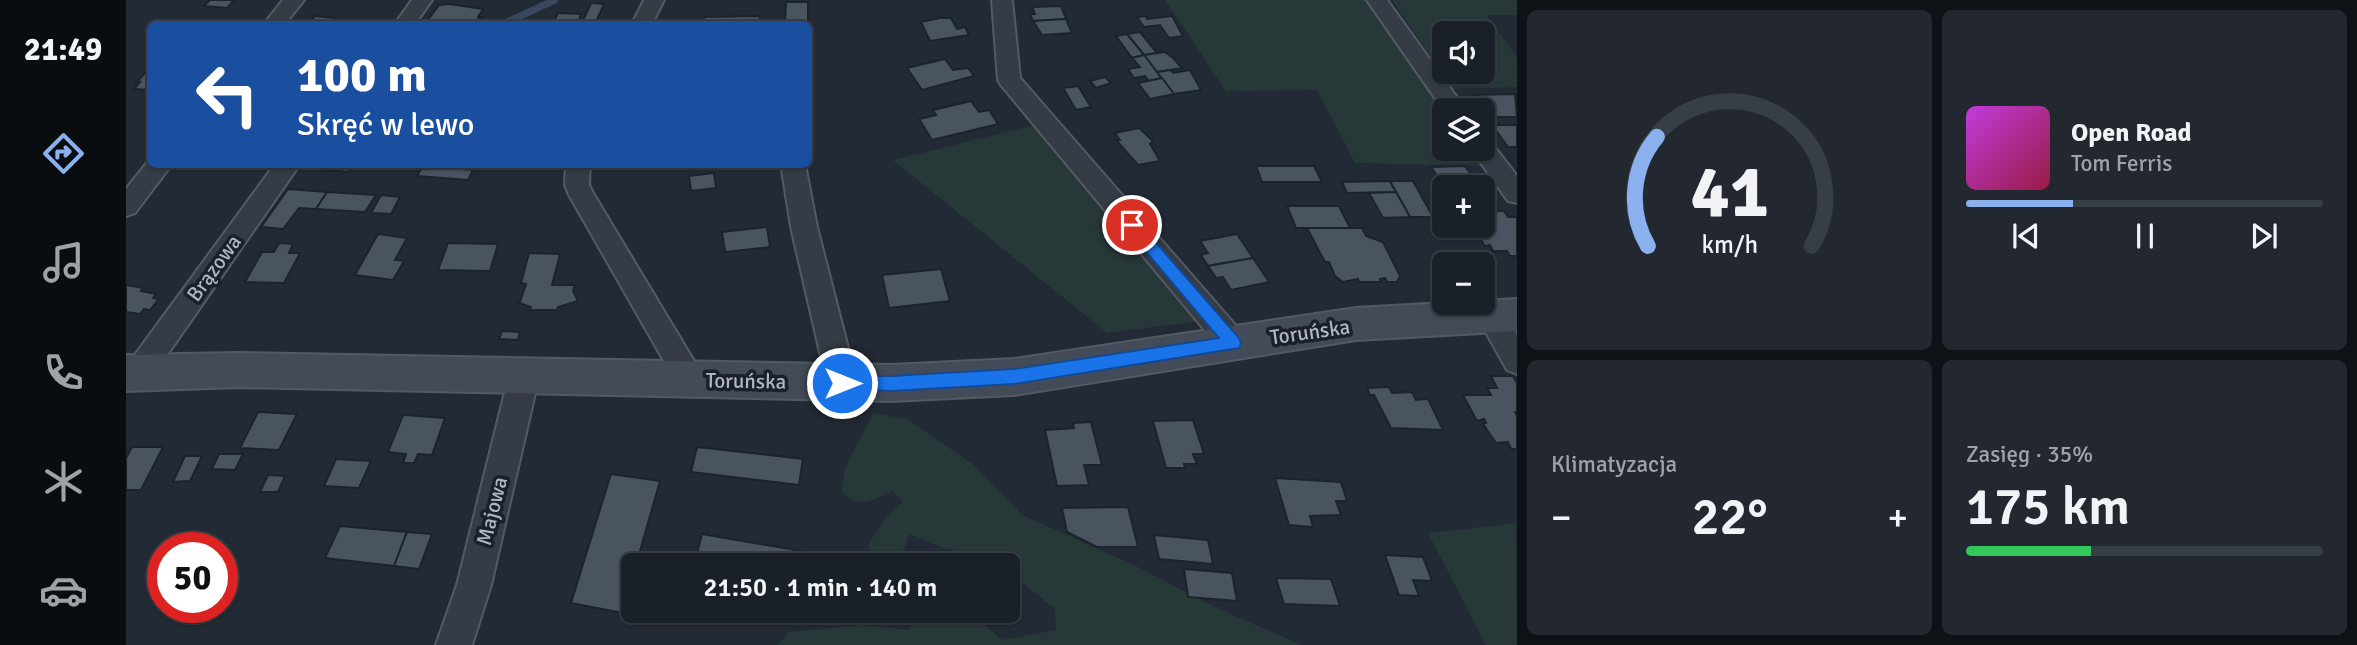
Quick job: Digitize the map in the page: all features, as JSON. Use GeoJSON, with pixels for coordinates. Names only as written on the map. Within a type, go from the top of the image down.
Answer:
{"type":"FeatureCollection","features":[{"type":"Feature","properties":{"kind":"main road","name":"Toruńska"},"geometry":{"type":"LineString","coordinates":[[133,373],[237,370],[891,383],[1014,377],[1356,324],[1504,316]]}},
{"type":"Feature","properties":{"kind":"street"},"geometry":{"type":"LineString","coordinates":[[276,21],[294,0]]}},
{"type":"Feature","properties":{"kind":"street"},"geometry":{"type":"LineString","coordinates":[[407,21],[422,0]]}},
{"type":"Feature","properties":{"kind":"street"},"geometry":{"type":"LineString","coordinates":[[644,21],[654,0]]}},
{"type":"Feature","properties":{"kind":"street"},"geometry":{"type":"LineString","coordinates":[[1002,0],[1009,80],[1233,343]]}},
{"type":"Feature","properties":{"kind":"street"},"geometry":{"type":"LineString","coordinates":[[1377,0],[1446,98]]}},
{"type":"Feature","properties":{"kind":"street"},"geometry":{"type":"LineString","coordinates":[[1492,161],[1517,194]]}},
{"type":"Feature","properties":{"kind":"street"},"geometry":{"type":"LineString","coordinates":[[126,206],[157,168]]}},
{"type":"Feature","properties":{"kind":"street","name":"Brązowa"},"geometry":{"type":"LineString","coordinates":[[133,373],[285,168]]}},
{"type":"Feature","properties":{"kind":"street"},"geometry":{"type":"LineString","coordinates":[[578,168],[577,185],[581,195],[690,380]]}},
{"type":"Feature","properties":{"kind":"street"},"geometry":{"type":"LineString","coordinates":[[794,168],[804,227],[842,383]]}},
{"type":"Feature","properties":{"kind":"street"},"geometry":{"type":"LineString","coordinates":[[1504,316],[1517,361]]}},
{"type":"Feature","properties":{"kind":"street","name":"Majowa"},"geometry":{"type":"LineString","coordinates":[[454,645],[474,585],[524,376]]}},
{"type":"Feature","properties":{"kind":"shaded area"},"geometry":{"type":"Polygon","coordinates":[[[1165,0],[1366,0],[1437,98],[1432,98],[1432,161],[1482,161],[1486,166],[1355,163],[1317,90],[1226,91],[1165,0]]]}},
{"type":"Feature","properties":{"kind":"shaded area"},"geometry":{"type":"Polygon","coordinates":[[[1392,0],[1517,0],[1517,15],[1486,15],[1490,21],[1432,21],[1432,58],[1392,0]]]}},
{"type":"Feature","properties":{"kind":"shaded area"},"geometry":{"type":"Polygon","coordinates":[[[1495,27],[1517,57],[1517,87],[1453,89],[1450,84],[1495,84],[1495,27]]]}},
{"type":"Feature","properties":{"kind":"shaded area"},"geometry":{"type":"Polygon","coordinates":[[[1039,124],[1200,321],[1107,333],[893,160],[1039,124]]]}},
{"type":"Feature","properties":{"kind":"shaded area"},"geometry":{"type":"Polygon","coordinates":[[[873,413],[907,419],[974,465],[1022,515],[1134,565],[1215,607],[1302,645],[777,645],[789,632],[862,625],[910,630],[912,623],[983,623],[1002,640],[1056,630],[1055,609],[1020,581],[1020,553],[962,553],[910,534],[902,553],[872,553],[868,545],[884,520],[903,501],[892,491],[866,502],[848,497],[841,491],[845,468],[873,413]]]}},
{"type":"Feature","properties":{"kind":"shaded area"},"geometry":{"type":"Polygon","coordinates":[[[1516,523],[1517,645],[1486,645],[1428,533],[1516,523]]]}},
{"type":"Feature","properties":{"kind":"building"},"geometry":{"type":"Polygon","coordinates":[[[210,0],[234,0],[227,8],[204,6],[210,0]]]}},
{"type":"Feature","properties":{"kind":"building"},"geometry":{"type":"Polygon","coordinates":[[[786,2],[808,2],[808,21],[785,21],[786,2]]]}},
{"type":"Feature","properties":{"kind":"building"},"geometry":{"type":"Polygon","coordinates":[[[591,3],[604,4],[596,21],[583,21],[591,3]]]}},
{"type":"Feature","properties":{"kind":"building"},"geometry":{"type":"Polygon","coordinates":[[[439,5],[483,9],[476,21],[427,21],[439,5]]]}},
{"type":"Feature","properties":{"kind":"building"},"geometry":{"type":"Polygon","coordinates":[[[1061,6],[1066,19],[1033,21],[1030,14],[1035,14],[1032,7],[1061,6]]]}},
{"type":"Feature","properties":{"kind":"building"},"geometry":{"type":"Polygon","coordinates":[[[558,13],[581,14],[579,21],[554,21],[558,13]]]}},
{"type":"Feature","properties":{"kind":"building"},"geometry":{"type":"Polygon","coordinates":[[[315,16],[334,18],[332,21],[311,21],[315,16]]]}},
{"type":"Feature","properties":{"kind":"building"},"geometry":{"type":"Polygon","coordinates":[[[760,16],[759,21],[704,21],[704,17],[760,16]]]}},
{"type":"Feature","properties":{"kind":"building"},"geometry":{"type":"Polygon","coordinates":[[[1146,16],[1147,19],[1172,16],[1183,36],[1169,38],[1160,25],[1144,27],[1137,17],[1146,16]]]}},
{"type":"Feature","properties":{"kind":"building"},"geometry":{"type":"Polygon","coordinates":[[[951,18],[957,29],[965,27],[969,35],[930,41],[921,22],[951,18]]]}},
{"type":"Feature","properties":{"kind":"building"},"geometry":{"type":"Polygon","coordinates":[[[1066,19],[1072,33],[1042,35],[1033,21],[1066,19]]]}},
{"type":"Feature","properties":{"kind":"building"},"geometry":{"type":"Polygon","coordinates":[[[1140,32],[1157,53],[1144,55],[1127,34],[1140,32]]]}},
{"type":"Feature","properties":{"kind":"building"},"geometry":{"type":"Polygon","coordinates":[[[1127,34],[1144,55],[1132,58],[1116,36],[1127,34]]]}},
{"type":"Feature","properties":{"kind":"building"},"geometry":{"type":"Polygon","coordinates":[[[1165,52],[1182,68],[1157,72],[1144,55],[1165,52]]]}},
{"type":"Feature","properties":{"kind":"building"},"geometry":{"type":"Polygon","coordinates":[[[1144,55],[1162,78],[1149,81],[1145,76],[1134,78],[1128,69],[1140,67],[1132,58],[1144,55]]]}},
{"type":"Feature","properties":{"kind":"building"},"geometry":{"type":"Polygon","coordinates":[[[945,59],[953,70],[968,68],[974,76],[922,90],[907,68],[945,59]]]}},
{"type":"Feature","properties":{"kind":"building"},"geometry":{"type":"Polygon","coordinates":[[[147,70],[147,90],[134,89],[140,82],[137,82],[147,70]]]}},
{"type":"Feature","properties":{"kind":"building"},"geometry":{"type":"Polygon","coordinates":[[[1171,70],[1173,73],[1190,70],[1201,90],[1174,94],[1157,72],[1171,70]]]}},
{"type":"Feature","properties":{"kind":"building"},"geometry":{"type":"Polygon","coordinates":[[[1105,77],[1111,83],[1096,88],[1090,81],[1105,77]]]}},
{"type":"Feature","properties":{"kind":"building"},"geometry":{"type":"Polygon","coordinates":[[[1162,78],[1174,94],[1150,99],[1138,83],[1162,78]]]}},
{"type":"Feature","properties":{"kind":"building"},"geometry":{"type":"Polygon","coordinates":[[[1078,86],[1091,107],[1076,110],[1063,88],[1078,86]]]}},
{"type":"Feature","properties":{"kind":"building"},"geometry":{"type":"Polygon","coordinates":[[[1515,94],[1517,117],[1495,117],[1495,98],[1477,98],[1474,95],[1515,94]]]}},
{"type":"Feature","properties":{"kind":"building"},"geometry":{"type":"Polygon","coordinates":[[[971,101],[979,112],[989,110],[998,124],[932,140],[919,119],[936,115],[933,110],[971,101]]]}},
{"type":"Feature","properties":{"kind":"building"},"geometry":{"type":"Polygon","coordinates":[[[1495,125],[1517,125],[1517,147],[1508,147],[1495,125]]]}},
{"type":"Feature","properties":{"kind":"building"},"geometry":{"type":"Polygon","coordinates":[[[1139,128],[1153,141],[1150,144],[1160,161],[1138,165],[1116,140],[1120,140],[1115,133],[1139,128]]]}},
{"type":"Feature","properties":{"kind":"building"},"geometry":{"type":"Polygon","coordinates":[[[1256,166],[1314,166],[1322,182],[1262,182],[1256,166]]]}},
{"type":"Feature","properties":{"kind":"building"},"geometry":{"type":"Polygon","coordinates":[[[1465,166],[1471,175],[1436,175],[1431,167],[1465,166]]]}},
{"type":"Feature","properties":{"kind":"building"},"geometry":{"type":"Polygon","coordinates":[[[320,168],[352,168],[349,172],[320,168]]]}},
{"type":"Feature","properties":{"kind":"building"},"geometry":{"type":"Polygon","coordinates":[[[422,168],[473,170],[468,180],[417,176],[422,168]]]}},
{"type":"Feature","properties":{"kind":"building"},"geometry":{"type":"Polygon","coordinates":[[[714,173],[716,188],[691,191],[689,176],[714,173]]]}},
{"type":"Feature","properties":{"kind":"building"},"geometry":{"type":"Polygon","coordinates":[[[1390,181],[1396,192],[1347,193],[1342,182],[1390,181]]]}},
{"type":"Feature","properties":{"kind":"building"},"geometry":{"type":"Polygon","coordinates":[[[1390,181],[1413,181],[1432,215],[1410,217],[1390,181]]]}},
{"type":"Feature","properties":{"kind":"building"},"geometry":{"type":"Polygon","coordinates":[[[288,189],[327,192],[316,209],[299,208],[283,229],[261,227],[288,189]]]}},
{"type":"Feature","properties":{"kind":"building"},"geometry":{"type":"Polygon","coordinates":[[[327,192],[376,195],[365,212],[316,209],[327,192]]]}},
{"type":"Feature","properties":{"kind":"building"},"geometry":{"type":"Polygon","coordinates":[[[1396,192],[1410,217],[1383,218],[1369,193],[1396,192]]]}},
{"type":"Feature","properties":{"kind":"building"},"geometry":{"type":"Polygon","coordinates":[[[381,195],[400,197],[391,214],[371,213],[381,195]]]}},
{"type":"Feature","properties":{"kind":"building"},"geometry":{"type":"Polygon","coordinates":[[[1287,206],[1339,206],[1350,228],[1296,228],[1287,206]]]}},
{"type":"Feature","properties":{"kind":"building"},"geometry":{"type":"Polygon","coordinates":[[[1495,211],[1504,211],[1508,217],[1517,217],[1517,256],[1510,256],[1507,251],[1493,251],[1490,245],[1485,246],[1480,238],[1495,238],[1495,211]]]}},
{"type":"Feature","properties":{"kind":"building"},"geometry":{"type":"Polygon","coordinates":[[[767,227],[770,247],[725,252],[722,232],[767,227]]]}},
{"type":"Feature","properties":{"kind":"building"},"geometry":{"type":"Polygon","coordinates":[[[1307,228],[1362,228],[1366,236],[1383,242],[1400,276],[1397,282],[1387,282],[1385,278],[1380,279],[1381,282],[1359,282],[1358,279],[1343,282],[1335,276],[1329,262],[1325,262],[1307,228]]]}},
{"type":"Feature","properties":{"kind":"building"},"geometry":{"type":"Polygon","coordinates":[[[378,234],[407,238],[395,260],[404,261],[393,280],[355,275],[378,234]]]}},
{"type":"Feature","properties":{"kind":"building"},"geometry":{"type":"Polygon","coordinates":[[[1237,234],[1253,258],[1208,266],[1201,255],[1208,253],[1200,241],[1237,234]]]}},
{"type":"Feature","properties":{"kind":"building"},"geometry":{"type":"Polygon","coordinates":[[[279,243],[293,244],[289,253],[300,253],[284,283],[245,282],[262,252],[274,252],[279,243]]]}},
{"type":"Feature","properties":{"kind":"building"},"geometry":{"type":"Polygon","coordinates":[[[448,243],[498,244],[490,271],[438,270],[448,243]]]}},
{"type":"Feature","properties":{"kind":"building"},"geometry":{"type":"Polygon","coordinates":[[[529,253],[560,254],[552,285],[575,285],[573,291],[578,301],[558,307],[557,310],[530,310],[531,307],[517,302],[520,302],[526,284],[521,283],[529,253]]]}},
{"type":"Feature","properties":{"kind":"building"},"geometry":{"type":"Polygon","coordinates":[[[1253,258],[1269,282],[1231,290],[1223,277],[1216,278],[1208,266],[1253,258]]]}},
{"type":"Feature","properties":{"kind":"building"},"geometry":{"type":"Polygon","coordinates":[[[941,269],[950,301],[889,308],[882,275],[941,269]]]}},
{"type":"Feature","properties":{"kind":"building"},"geometry":{"type":"Polygon","coordinates":[[[126,285],[144,288],[141,291],[156,294],[153,298],[159,299],[150,310],[144,309],[140,314],[126,312],[126,285]]]}},
{"type":"Feature","properties":{"kind":"building"},"geometry":{"type":"Polygon","coordinates":[[[502,331],[520,332],[518,340],[499,339],[502,331]]]}},
{"type":"Feature","properties":{"kind":"building"},"geometry":{"type":"Polygon","coordinates":[[[1491,376],[1513,376],[1517,383],[1517,449],[1511,449],[1508,442],[1496,443],[1483,424],[1486,423],[1484,419],[1477,421],[1463,395],[1491,395],[1487,388],[1497,388],[1491,376]]]}},
{"type":"Feature","properties":{"kind":"building"},"geometry":{"type":"Polygon","coordinates":[[[1389,387],[1392,393],[1412,392],[1416,400],[1428,399],[1443,430],[1391,428],[1374,395],[1370,395],[1367,388],[1389,387]]]}},
{"type":"Feature","properties":{"kind":"building"},"geometry":{"type":"Polygon","coordinates":[[[258,412],[297,414],[279,450],[240,448],[258,412]]]}},
{"type":"Feature","properties":{"kind":"building"},"geometry":{"type":"Polygon","coordinates":[[[403,415],[445,418],[432,455],[418,454],[414,463],[403,463],[406,454],[388,452],[403,415]]]}},
{"type":"Feature","properties":{"kind":"building"},"geometry":{"type":"Polygon","coordinates":[[[1193,420],[1204,454],[1193,454],[1197,464],[1184,464],[1185,468],[1166,468],[1153,421],[1193,420]]]}},
{"type":"Feature","properties":{"kind":"building"},"geometry":{"type":"Polygon","coordinates":[[[1091,422],[1102,465],[1084,465],[1089,485],[1057,486],[1045,430],[1074,428],[1073,423],[1091,422]]]}},
{"type":"Feature","properties":{"kind":"building"},"geometry":{"type":"Polygon","coordinates":[[[132,447],[163,447],[141,490],[126,490],[126,458],[132,447]]]}},
{"type":"Feature","properties":{"kind":"building"},"geometry":{"type":"Polygon","coordinates":[[[697,447],[803,459],[799,485],[691,472],[697,447]]]}},
{"type":"Feature","properties":{"kind":"building"},"geometry":{"type":"Polygon","coordinates":[[[219,454],[243,454],[235,470],[212,469],[219,454]]]}},
{"type":"Feature","properties":{"kind":"building"},"geometry":{"type":"Polygon","coordinates":[[[185,456],[202,456],[190,481],[173,482],[185,456]]]}},
{"type":"Feature","properties":{"kind":"building"},"geometry":{"type":"Polygon","coordinates":[[[336,459],[371,461],[359,488],[324,486],[336,459]]]}},
{"type":"Feature","properties":{"kind":"building"},"geometry":{"type":"Polygon","coordinates":[[[611,474],[660,481],[639,553],[621,553],[621,613],[571,603],[611,474]]]}},
{"type":"Feature","properties":{"kind":"building"},"geometry":{"type":"Polygon","coordinates":[[[268,475],[285,476],[278,492],[260,492],[268,475]]]}},
{"type":"Feature","properties":{"kind":"building"},"geometry":{"type":"Polygon","coordinates":[[[1275,478],[1341,482],[1347,501],[1336,501],[1341,515],[1310,516],[1313,527],[1289,525],[1275,478]]]}},
{"type":"Feature","properties":{"kind":"building"},"geometry":{"type":"Polygon","coordinates":[[[1128,507],[1138,547],[1097,547],[1067,532],[1062,508],[1128,507]]]}},
{"type":"Feature","properties":{"kind":"building"},"geometry":{"type":"Polygon","coordinates":[[[340,526],[407,532],[394,566],[325,558],[340,526]]]}},
{"type":"Feature","properties":{"kind":"building"},"geometry":{"type":"Polygon","coordinates":[[[407,532],[432,534],[419,569],[394,566],[407,532]]]}},
{"type":"Feature","properties":{"kind":"building"},"geometry":{"type":"Polygon","coordinates":[[[702,534],[801,551],[801,553],[697,553],[702,534]]]}},
{"type":"Feature","properties":{"kind":"building"},"geometry":{"type":"Polygon","coordinates":[[[1154,535],[1208,540],[1213,564],[1159,559],[1154,535]]]}},
{"type":"Feature","properties":{"kind":"building"},"geometry":{"type":"Polygon","coordinates":[[[1385,555],[1423,557],[1432,581],[1413,580],[1419,596],[1399,595],[1385,555]]]}},
{"type":"Feature","properties":{"kind":"building"},"geometry":{"type":"Polygon","coordinates":[[[1184,569],[1232,573],[1237,601],[1188,597],[1184,569]]]}},
{"type":"Feature","properties":{"kind":"building"},"geometry":{"type":"Polygon","coordinates":[[[1276,578],[1331,579],[1340,606],[1284,604],[1276,578]]]}},
{"type":"Feature","properties":{"kind":"waterway"},"geometry":{"type":"LineString","coordinates":[[510,21],[555,0]]}},
{"type":"Feature","properties":{"kind":"route"},"geometry":{"type":"LineString","coordinates":[[842,383],[1014,377],[1233,343],[1132,225]]}}]}
